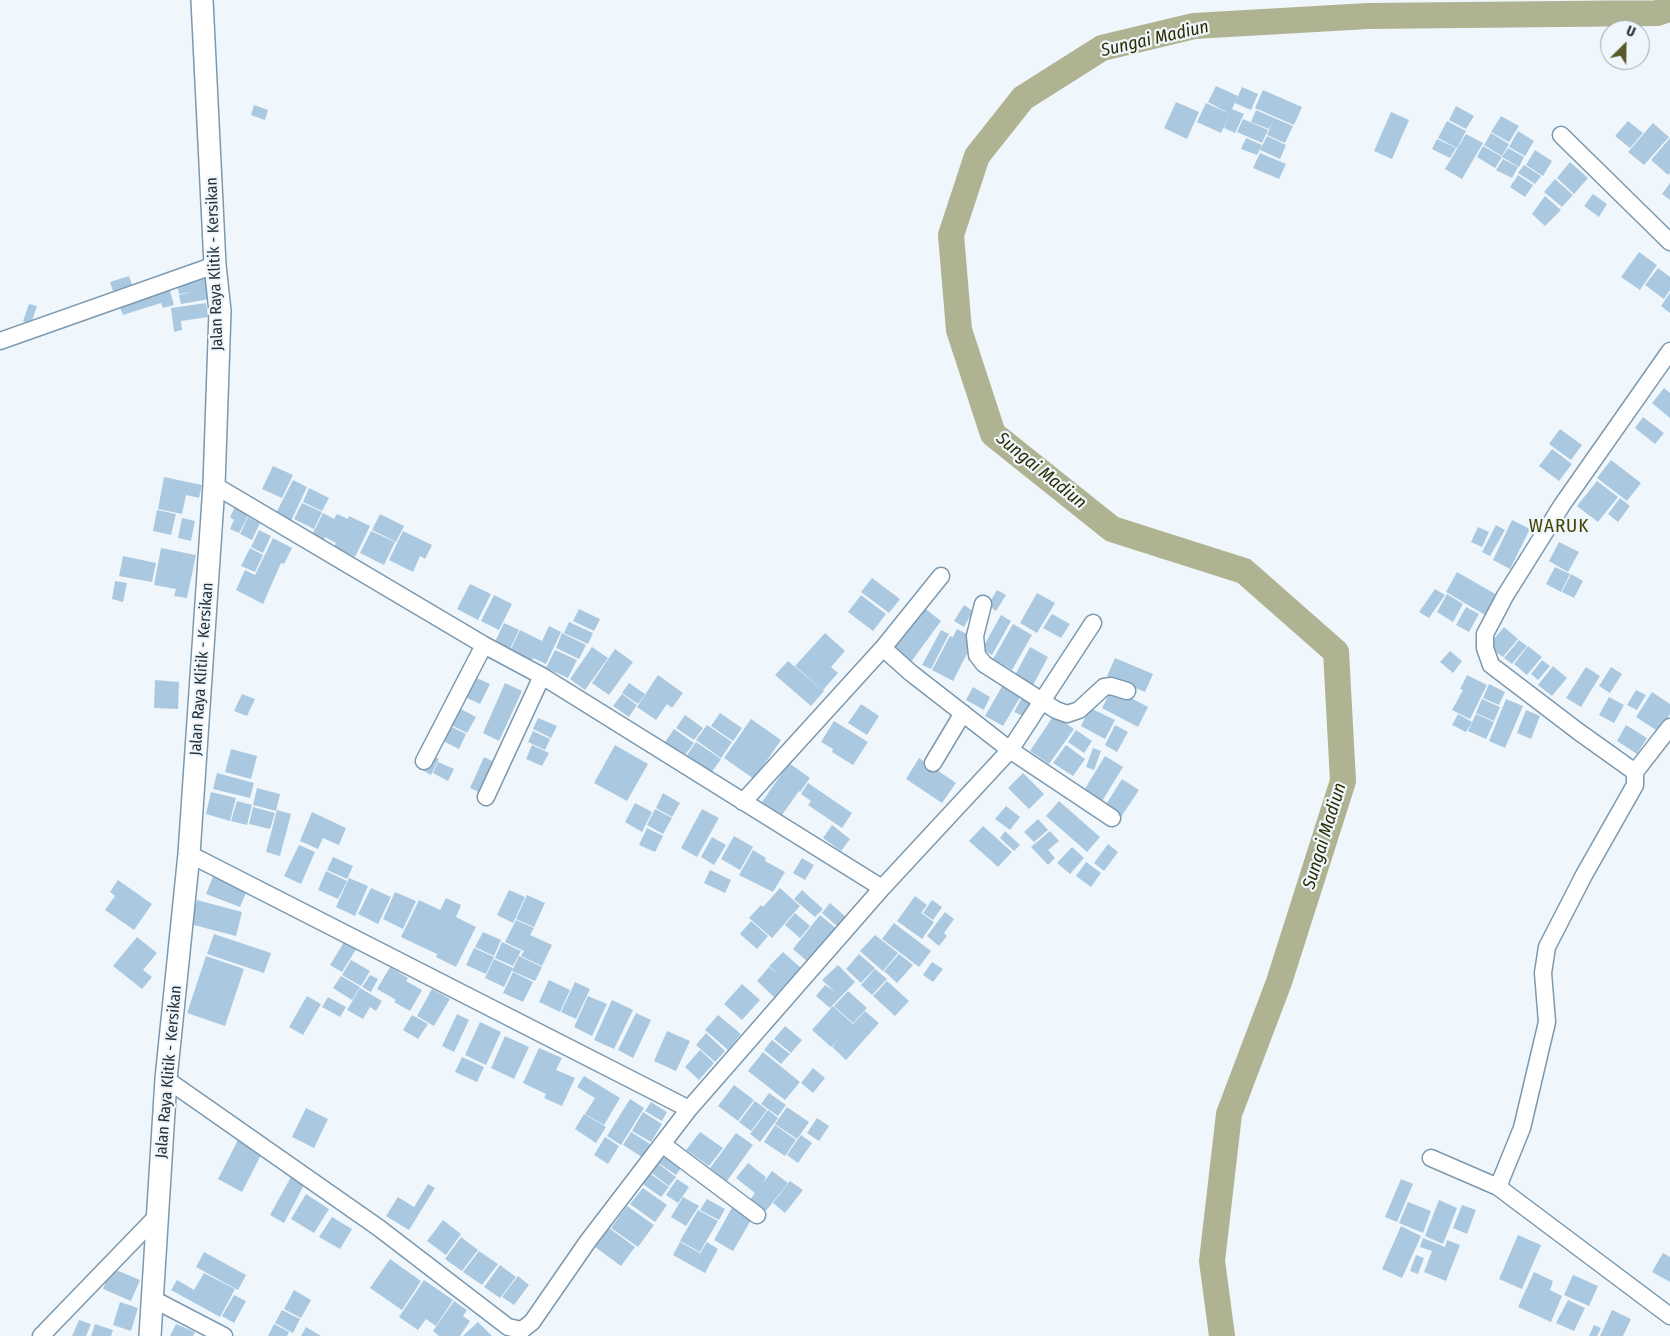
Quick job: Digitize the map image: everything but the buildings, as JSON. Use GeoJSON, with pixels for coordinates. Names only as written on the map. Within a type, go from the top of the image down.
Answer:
{"type":"FeatureCollection","features":[{"type":"Feature","properties":{"kind":"street","name":"Jalan Raya Klitik - Kersikan"},"geometry":{"type":"LineString","coordinates":[[150,1336],[166,1079],[189,854],[214,485],[220,311],[215,265],[202,0]]}},
{"type":"Feature","properties":{"kind":"street"},"geometry":{"type":"LineString","coordinates":[[1561,135],[1670,242]]}},
{"type":"Feature","properties":{"kind":"street"},"geometry":{"type":"LineString","coordinates":[[0,341],[215,265]]}},
{"type":"Feature","properties":{"kind":"street"},"geometry":{"type":"LineString","coordinates":[[1635,772],[1491,665],[1485,648],[1485,634],[1505,596],[1562,505],[1670,351]]}},
{"type":"Feature","properties":{"kind":"street"},"geometry":{"type":"LineString","coordinates":[[214,485],[484,645],[542,676],[882,888]]}},
{"type":"Feature","properties":{"kind":"street"},"geometry":{"type":"LineString","coordinates":[[743,802],[883,648],[941,576]]}},
{"type":"Feature","properties":{"kind":"street"},"geometry":{"type":"LineString","coordinates":[[983,604],[975,636],[976,655],[984,664],[1056,710],[1067,714],[1079,710],[1104,687],[1111,686],[1127,690]]}},
{"type":"Feature","properties":{"kind":"street"},"geometry":{"type":"LineString","coordinates":[[166,1079],[379,1228],[508,1327],[522,1330],[532,1322],[588,1241],[689,1108],[882,888],[1010,750],[1093,623]]}},
{"type":"Feature","properties":{"kind":"street"},"geometry":{"type":"LineString","coordinates":[[424,761],[484,645]]}},
{"type":"Feature","properties":{"kind":"street"},"geometry":{"type":"LineString","coordinates":[[883,648],[910,673],[1010,750],[1112,818]]}},
{"type":"Feature","properties":{"kind":"street"},"geometry":{"type":"LineString","coordinates":[[486,797],[542,676]]}},
{"type":"Feature","properties":{"kind":"street"},"geometry":{"type":"LineString","coordinates":[[933,763],[963,713]]}},
{"type":"Feature","properties":{"kind":"street"},"geometry":{"type":"LineString","coordinates":[[1498,1187],[1522,1128],[1547,1022],[1543,974],[1547,947],[1584,875],[1635,785],[1635,772],[1670,727]]}},
{"type":"Feature","properties":{"kind":"street"},"geometry":{"type":"LineString","coordinates":[[189,854],[689,1108]]}},
{"type":"Feature","properties":{"kind":"street"},"geometry":{"type":"LineString","coordinates":[[662,1144],[757,1216]]}},
{"type":"Feature","properties":{"kind":"street"},"geometry":{"type":"LineString","coordinates":[[1431,1158],[1498,1187],[1670,1316]]}},
{"type":"Feature","properties":{"kind":"street"},"geometry":{"type":"LineString","coordinates":[[41,1336],[158,1214]]}},
{"type":"Feature","properties":{"kind":"street"},"geometry":{"type":"LineString","coordinates":[[153,1299],[224,1336]]}},
{"type":"Feature","properties":{"kind":"waterway","name":"Sungai Madiun"},"geometry":{"type":"LineString","coordinates":[[1222,1336],[1212,1261],[1229,1114],[1279,982],[1343,781],[1336,652],[1244,571],[1112,529],[993,434],[959,330],[951,235],[977,156],[1023,98],[1102,48],[1194,26],[1368,16],[1657,13],[1670,9]]}},
{"type":"Feature","properties":{"kind":"district","name":"WARUK"},"geometry":{"type":"Point","coordinates":[1559,527]}}]}
